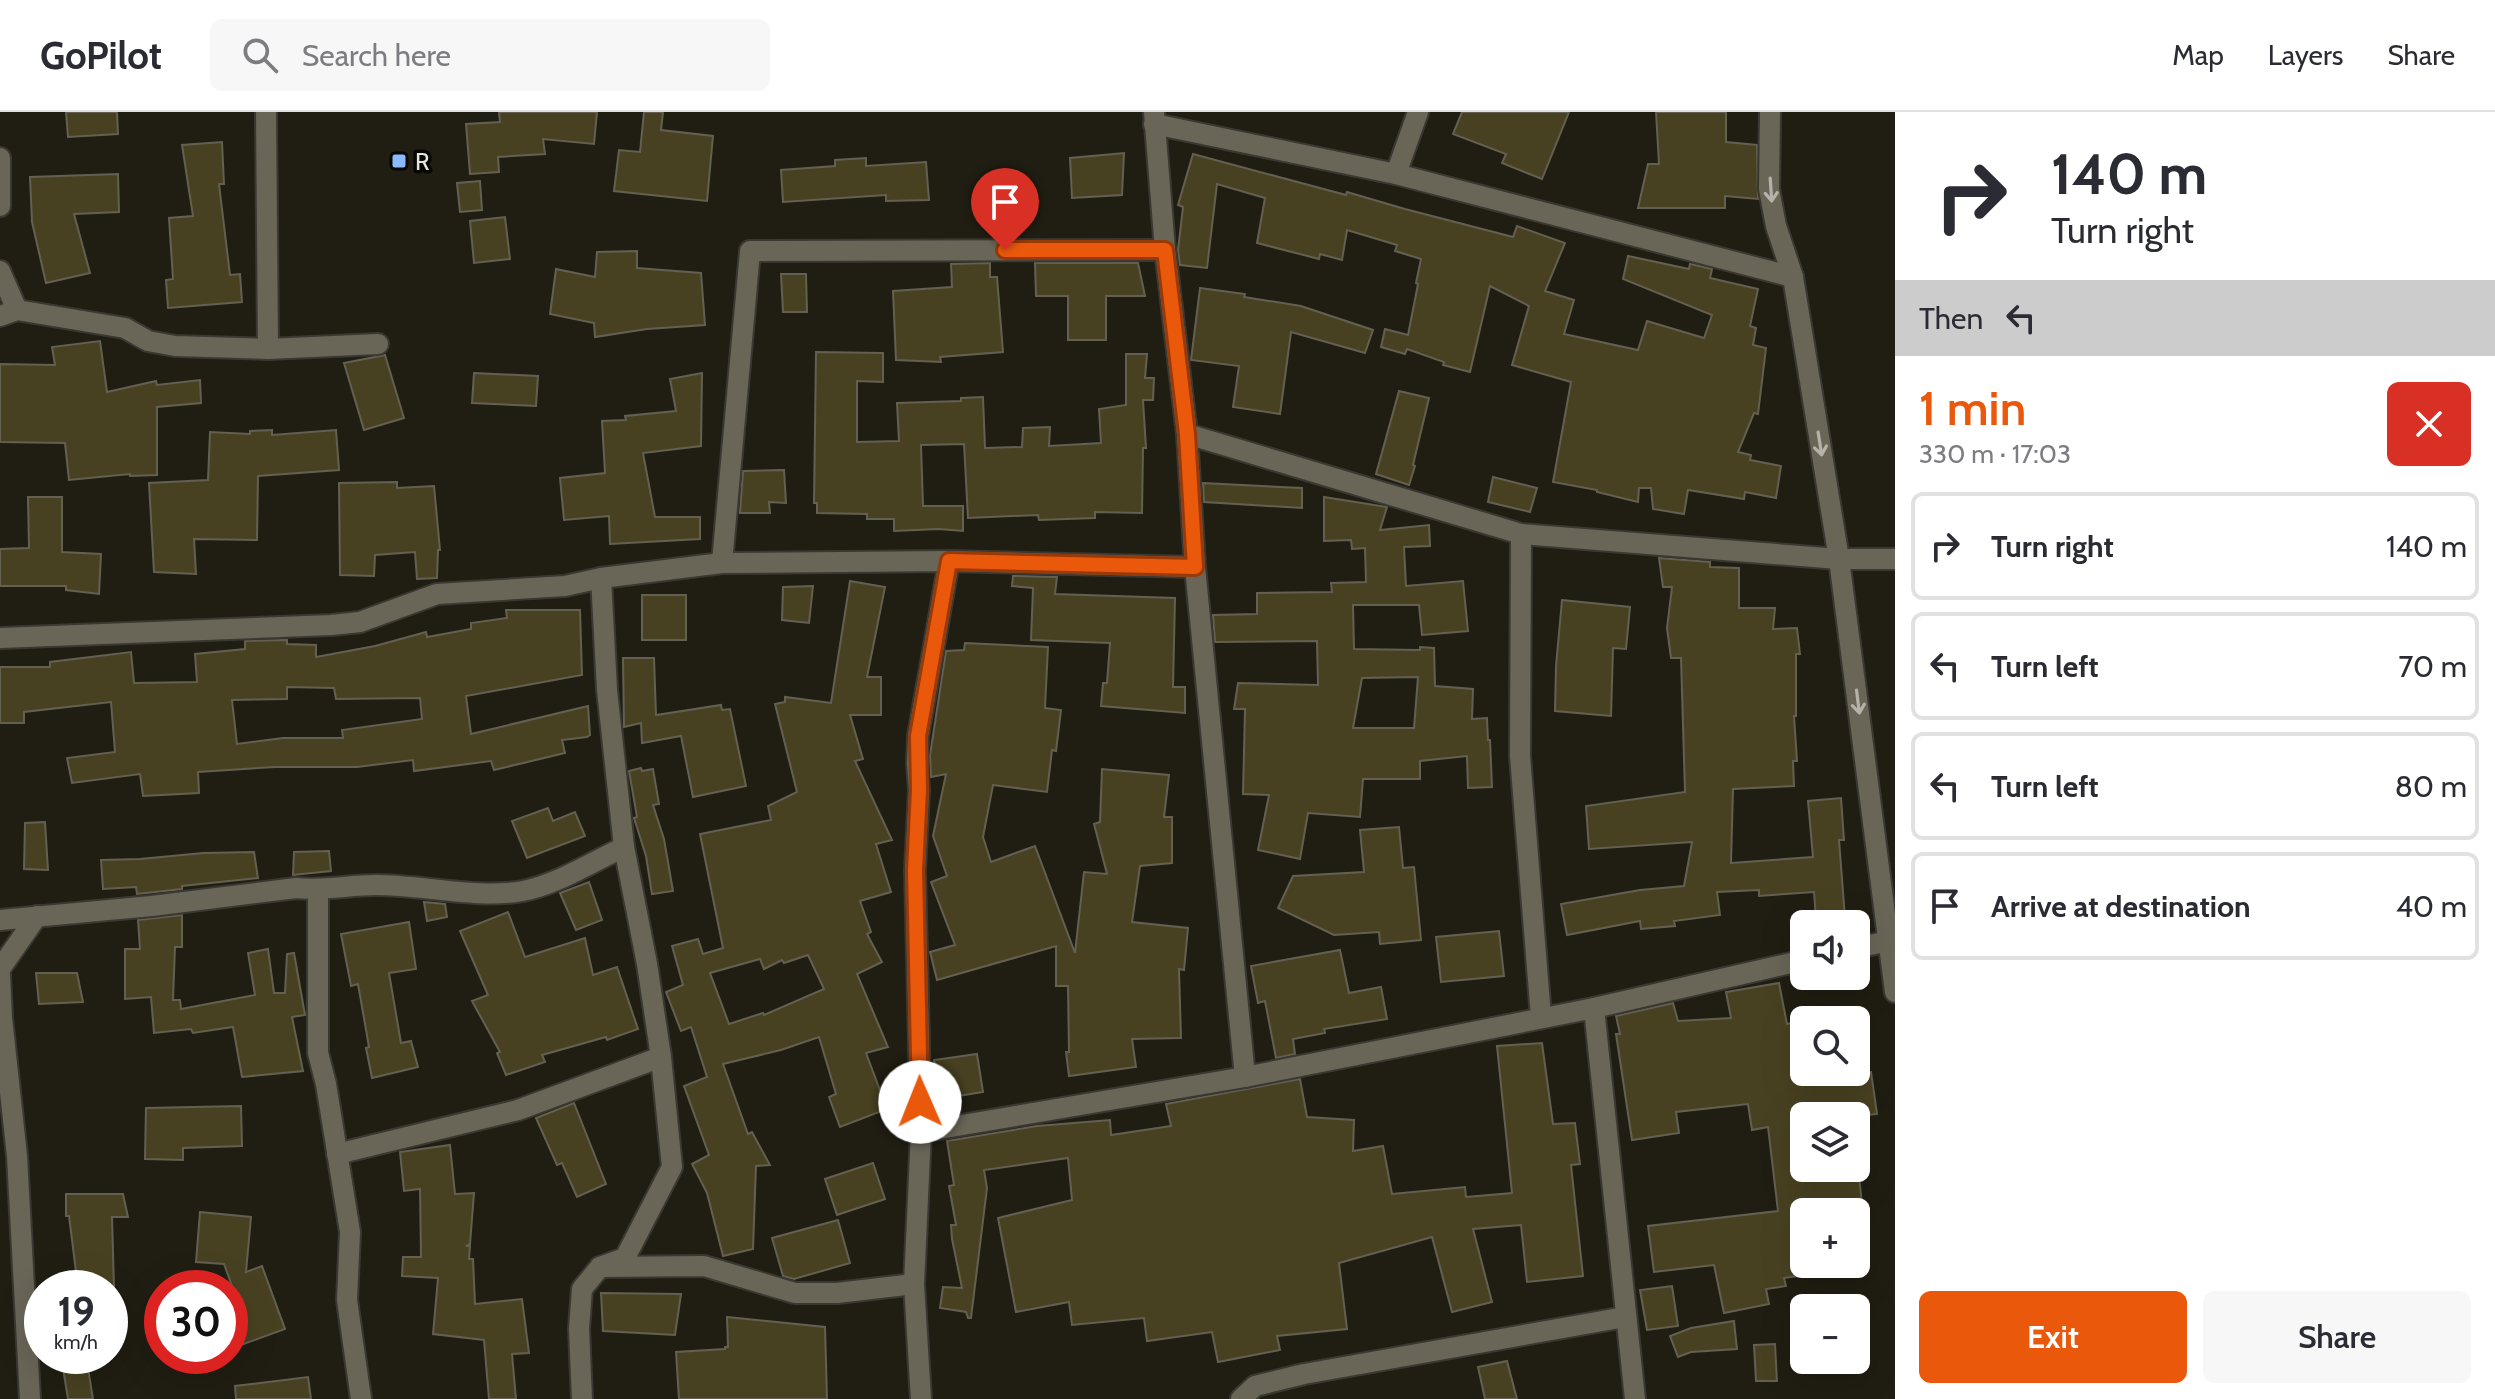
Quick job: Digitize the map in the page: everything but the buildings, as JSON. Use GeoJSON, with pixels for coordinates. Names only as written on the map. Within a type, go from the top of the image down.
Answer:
{"type":"FeatureCollection","features":[{"type":"Feature","properties":{"kind":"street"},"geometry":{"type":"LineString","coordinates":[[266,112],[268,349]]}},
{"type":"Feature","properties":{"kind":"street"},"geometry":{"type":"LineString","coordinates":[[1396,174],[1418,112]]}},
{"type":"Feature","properties":{"kind":"street"},"geometry":{"type":"LineString","coordinates":[[1770,112],[1769,189],[1776,226],[1793,277],[1839,559],[1895,992]]}},
{"type":"Feature","properties":{"kind":"street"},"geometry":{"type":"LineString","coordinates":[[1245,1077],[1195,567],[1187,434],[1165,250],[1154,118],[1396,174],[1793,277]]}},
{"type":"Feature","properties":{"kind":"street"},"geometry":{"type":"LineString","coordinates":[[0,158],[0,206]]}},
{"type":"Feature","properties":{"kind":"street"},"geometry":{"type":"LineString","coordinates":[[722,563],[750,251],[1165,250]]}},
{"type":"Feature","properties":{"kind":"street"},"geometry":{"type":"LineString","coordinates":[[0,271],[9,313],[125,328],[148,341],[175,346],[268,349],[378,344]]}},
{"type":"Feature","properties":{"kind":"street"},"geometry":{"type":"LineString","coordinates":[[1187,434],[1521,534],[1839,559],[1895,559]]}},
{"type":"Feature","properties":{"kind":"street"},"geometry":{"type":"LineString","coordinates":[[1521,534],[1520,756],[1541,1017]]}},
{"type":"Feature","properties":{"kind":"street"},"geometry":{"type":"LineString","coordinates":[[0,638],[360,622],[437,594],[565,586],[601,578],[722,563],[949,561],[1195,567]]}},
{"type":"Feature","properties":{"kind":"street"},"geometry":{"type":"LineString","coordinates":[[921,1399],[914,1284],[921,1132],[915,870],[918,736],[949,561]]}},
{"type":"Feature","properties":{"kind":"street"},"geometry":{"type":"LineString","coordinates":[[582,1399],[579,1329],[582,1289],[600,1267],[625,1258],[672,1167],[661,1057],[624,847],[607,690],[601,578]]}},
{"type":"Feature","properties":{"kind":"street"},"geometry":{"type":"LineString","coordinates":[[0,920],[152,906],[296,888],[318,890],[375,885],[500,893],[553,881],[624,847]]}},
{"type":"Feature","properties":{"kind":"street"},"geometry":{"type":"LineString","coordinates":[[318,890],[318,1053],[326,1084],[350,1232],[347,1300],[361,1399]]}},
{"type":"Feature","properties":{"kind":"street"},"geometry":{"type":"LineString","coordinates":[[30,1399],[17,1156],[0,972],[37,916]]}},
{"type":"Feature","properties":{"kind":"street"},"geometry":{"type":"LineString","coordinates":[[1870,945],[1889,941]]}},
{"type":"Feature","properties":{"kind":"street"},"geometry":{"type":"LineString","coordinates":[[921,1132],[1245,1077],[1594,1008],[1790,963]]}},
{"type":"Feature","properties":{"kind":"street"},"geometry":{"type":"LineString","coordinates":[[1594,1008],[1635,1399]]}},
{"type":"Feature","properties":{"kind":"street"},"geometry":{"type":"LineString","coordinates":[[337,1154],[518,1110],[661,1057]]}},
{"type":"Feature","properties":{"kind":"street"},"geometry":{"type":"LineString","coordinates":[[600,1267],[704,1266],[795,1293],[837,1293],[914,1284]]}},
{"type":"Feature","properties":{"kind":"street"},"geometry":{"type":"LineString","coordinates":[[1241,1399],[1255,1386],[1304,1374],[1625,1317]]}},
{"type":"Feature","properties":{"kind":"place","name":"R"},"geometry":{"type":"Point","coordinates":[399,161]}},
{"type":"Feature","properties":{"kind":"route"},"geometry":{"type":"LineString","coordinates":[[920,1102],[915,870],[918,736],[949,561],[1195,567],[1187,434],[1165,250],[1005,250]]}}]}
